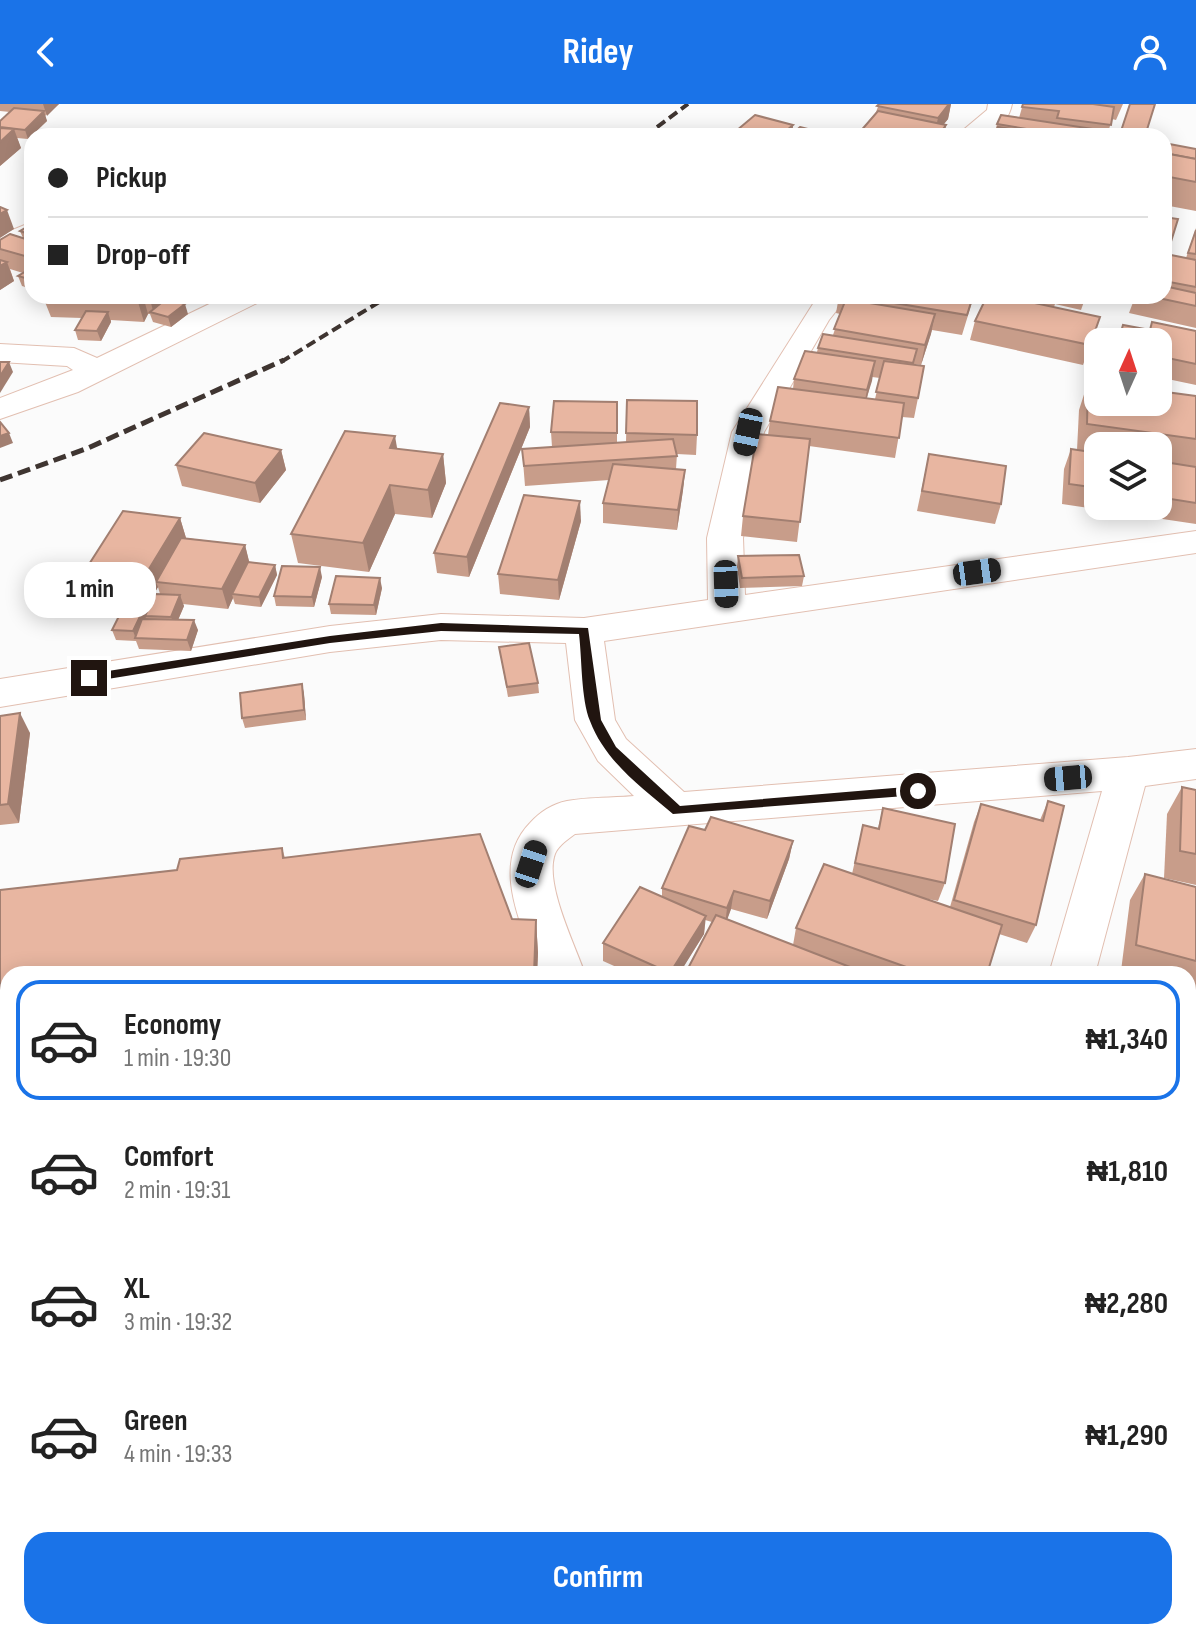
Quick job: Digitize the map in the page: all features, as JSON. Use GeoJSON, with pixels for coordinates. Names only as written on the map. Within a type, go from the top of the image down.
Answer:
{"type":"FeatureCollection","features":[{"type":"Feature","properties":{"kind":"street"},"geometry":{"type":"LineString","coordinates":[[978,128],[998,113],[1000,104]]}},
{"type":"Feature","properties":{"kind":"street"},"geometry":{"type":"LineString","coordinates":[[0,246],[24,234]]}},
{"type":"Feature","properties":{"kind":"street"},"geometry":{"type":"LineString","coordinates":[[0,409],[67,385],[232,304]]}},
{"type":"Feature","properties":{"kind":"street"},"geometry":{"type":"LineString","coordinates":[[727,608],[725,538],[748,432],[827,304]]}},
{"type":"Feature","properties":{"kind":"street"},"geometry":{"type":"LineString","coordinates":[[0,353],[74,357],[86,364],[89,372]]}},
{"type":"Feature","properties":{"kind":"street"},"geometry":{"type":"LineString","coordinates":[[0,693],[330,639],[441,627],[584,631],[1196,542]]}},
{"type":"Feature","properties":{"kind":"street"},"geometry":{"type":"LineString","coordinates":[[584,631],[595,720],[612,750],[636,776],[677,811]]}},
{"type":"Feature","properties":{"kind":"street"},"geometry":{"type":"LineString","coordinates":[[560,966],[531,864],[538,843],[551,827],[566,818],[1128,773],[1196,764]]}},
{"type":"Feature","properties":{"kind":"street"},"geometry":{"type":"LineString","coordinates":[[1074,966],[1128,773]]}},
{"type":"Feature","properties":{"kind":"building"},"geometry":{"type":"Polygon","coordinates":[[[949,104],[938,118],[877,106],[949,104]]]}},
{"type":"Feature","properties":{"kind":"building"},"geometry":{"type":"Polygon","coordinates":[[[1023,104],[1114,107],[1111,125],[1057,118],[1059,111],[1022,107],[1023,104]]]}},
{"type":"Feature","properties":{"kind":"building"},"geometry":{"type":"Polygon","coordinates":[[[1130,104],[1155,104],[1148,128],[1122,128],[1130,104]]]}},
{"type":"Feature","properties":{"kind":"building"},"geometry":{"type":"Polygon","coordinates":[[[14,108],[44,111],[24,130],[0,127],[0,121],[14,108]]]}},
{"type":"Feature","properties":{"kind":"building"},"geometry":{"type":"Polygon","coordinates":[[[878,111],[946,125],[944,128],[863,128],[878,111]]]}},
{"type":"Feature","properties":{"kind":"building"},"geometry":{"type":"Polygon","coordinates":[[[755,115],[793,125],[789,128],[740,128],[755,115]]]}},
{"type":"Feature","properties":{"kind":"building"},"geometry":{"type":"Polygon","coordinates":[[[1001,115],[1086,128],[1021,128],[997,124],[1001,115]]]}},
{"type":"Feature","properties":{"kind":"building"},"geometry":{"type":"Polygon","coordinates":[[[0,128],[14,129],[0,142],[0,128]]]}},
{"type":"Feature","properties":{"kind":"building"},"geometry":{"type":"Polygon","coordinates":[[[1172,144],[1196,149],[1196,159],[1172,154],[1172,144]]]}},
{"type":"Feature","properties":{"kind":"building"},"geometry":{"type":"Polygon","coordinates":[[[1172,154],[1196,159],[1196,182],[1172,178],[1172,154]]]}},
{"type":"Feature","properties":{"kind":"building"},"geometry":{"type":"Polygon","coordinates":[[[1172,218],[1178,219],[1172,238],[1172,218]]]}},
{"type":"Feature","properties":{"kind":"building"},"geometry":{"type":"Polygon","coordinates":[[[1196,230],[1196,254],[1188,253],[1196,230]]]}},
{"type":"Feature","properties":{"kind":"building"},"geometry":{"type":"Polygon","coordinates":[[[10,234],[24,238],[24,256],[0,249],[0,240],[10,234]]]}},
{"type":"Feature","properties":{"kind":"building"},"geometry":{"type":"Polygon","coordinates":[[[1172,255],[1196,260],[1196,287],[1172,282],[1172,255]]]}},
{"type":"Feature","properties":{"kind":"building"},"geometry":{"type":"Polygon","coordinates":[[[1172,288],[1196,293],[1196,306],[1172,301],[1172,288]]]}},
{"type":"Feature","properties":{"kind":"building"},"geometry":{"type":"Polygon","coordinates":[[[160,304],[185,304],[168,317],[150,312],[160,304]]]}},
{"type":"Feature","properties":{"kind":"building"},"geometry":{"type":"Polygon","coordinates":[[[844,304],[876,304],[935,314],[925,345],[834,329],[844,304]]]}},
{"type":"Feature","properties":{"kind":"building"},"geometry":{"type":"Polygon","coordinates":[[[900,304],[970,304],[967,315],[900,304]]]}},
{"type":"Feature","properties":{"kind":"building"},"geometry":{"type":"Polygon","coordinates":[[[983,304],[1039,304],[1100,317],[1096,328],[1084,328],[1084,344],[975,321],[983,304]]]}},
{"type":"Feature","properties":{"kind":"building"},"geometry":{"type":"Polygon","coordinates":[[[86,311],[108,312],[97,331],[75,330],[86,311]]]}},
{"type":"Feature","properties":{"kind":"building"},"geometry":{"type":"Polygon","coordinates":[[[1152,322],[1196,331],[1196,364],[1172,359],[1172,328],[1150,328],[1152,322]]]}},
{"type":"Feature","properties":{"kind":"building"},"geometry":{"type":"Polygon","coordinates":[[[823,334],[917,349],[913,363],[818,348],[823,334]]]}},
{"type":"Feature","properties":{"kind":"building"},"geometry":{"type":"Polygon","coordinates":[[[805,351],[875,361],[867,390],[794,379],[805,351]]]}},
{"type":"Feature","properties":{"kind":"building"},"geometry":{"type":"Polygon","coordinates":[[[884,361],[924,366],[918,398],[876,392],[884,361]]]}},
{"type":"Feature","properties":{"kind":"building"},"geometry":{"type":"Polygon","coordinates":[[[0,362],[9,362],[0,376],[0,362]]]}},
{"type":"Feature","properties":{"kind":"building"},"geometry":{"type":"Polygon","coordinates":[[[778,387],[904,403],[899,438],[770,421],[778,387]]]}},
{"type":"Feature","properties":{"kind":"building"},"geometry":{"type":"Polygon","coordinates":[[[1172,393],[1196,396],[1196,439],[1172,436],[1172,432],[1145,432],[1087,424],[1087,416],[1172,416],[1172,393]]]}},
{"type":"Feature","properties":{"kind":"building"},"geometry":{"type":"Polygon","coordinates":[[[627,400],[697,401],[697,435],[626,433],[627,400]]]}},
{"type":"Feature","properties":{"kind":"building"},"geometry":{"type":"Polygon","coordinates":[[[554,401],[617,402],[617,433],[551,432],[554,401]]]}},
{"type":"Feature","properties":{"kind":"building"},"geometry":{"type":"Polygon","coordinates":[[[500,403],[529,407],[467,557],[434,553],[500,403]]]}},
{"type":"Feature","properties":{"kind":"building"},"geometry":{"type":"Polygon","coordinates":[[[0,422],[9,433],[0,436],[0,422]]]}},
{"type":"Feature","properties":{"kind":"building"},"geometry":{"type":"Polygon","coordinates":[[[345,431],[395,436],[390,448],[443,454],[428,490],[390,485],[363,543],[291,534],[345,431]]]}},
{"type":"Feature","properties":{"kind":"building"},"geometry":{"type":"Polygon","coordinates":[[[204,433],[281,450],[255,483],[176,465],[204,433]]]}},
{"type":"Feature","properties":{"kind":"building"},"geometry":{"type":"Polygon","coordinates":[[[757,434],[810,439],[800,522],[743,516],[757,434]]]}},
{"type":"Feature","properties":{"kind":"building"},"geometry":{"type":"Polygon","coordinates":[[[673,439],[677,456],[524,466],[522,449],[673,439]]]}},
{"type":"Feature","properties":{"kind":"building"},"geometry":{"type":"Polygon","coordinates":[[[1071,449],[1084,451],[1084,486],[1069,484],[1071,449]]]}},
{"type":"Feature","properties":{"kind":"building"},"geometry":{"type":"Polygon","coordinates":[[[929,454],[1006,466],[1001,504],[922,491],[929,454]]]}},
{"type":"Feature","properties":{"kind":"building"},"geometry":{"type":"Polygon","coordinates":[[[1172,463],[1196,467],[1196,503],[1172,499],[1172,463]]]}},
{"type":"Feature","properties":{"kind":"building"},"geometry":{"type":"Polygon","coordinates":[[[613,464],[685,470],[678,510],[603,503],[613,464]]]}},
{"type":"Feature","properties":{"kind":"building"},"geometry":{"type":"Polygon","coordinates":[[[524,495],[580,501],[558,580],[498,574],[524,495]]]}},
{"type":"Feature","properties":{"kind":"building"},"geometry":{"type":"Polygon","coordinates":[[[123,511],[180,518],[138,587],[79,580],[123,511]]]}},
{"type":"Feature","properties":{"kind":"building"},"geometry":{"type":"Polygon","coordinates":[[[181,538],[245,545],[222,589],[156,582],[181,538]]]}},
{"type":"Feature","properties":{"kind":"building"},"geometry":{"type":"Polygon","coordinates":[[[799,555],[804,576],[742,578],[738,556],[799,555]]]}},
{"type":"Feature","properties":{"kind":"building"},"geometry":{"type":"Polygon","coordinates":[[[248,562],[275,565],[259,597],[232,594],[248,562]]]}},
{"type":"Feature","properties":{"kind":"building"},"geometry":{"type":"Polygon","coordinates":[[[282,566],[320,567],[312,597],[274,596],[282,566]]]}},
{"type":"Feature","properties":{"kind":"building"},"geometry":{"type":"Polygon","coordinates":[[[336,576],[380,578],[374,605],[329,604],[336,576]]]}},
{"type":"Feature","properties":{"kind":"building"},"geometry":{"type":"Polygon","coordinates":[[[155,594],[180,595],[171,617],[145,616],[155,594]]]}},
{"type":"Feature","properties":{"kind":"building"},"geometry":{"type":"Polygon","coordinates":[[[128,598],[148,600],[133,631],[112,630],[128,598]]]}},
{"type":"Feature","properties":{"kind":"building"},"geometry":{"type":"Polygon","coordinates":[[[142,619],[194,620],[187,640],[135,638],[142,619]]]}},
{"type":"Feature","properties":{"kind":"building"},"geometry":{"type":"Polygon","coordinates":[[[529,643],[538,683],[507,687],[499,647],[529,643]]]}},
{"type":"Feature","properties":{"kind":"building"},"geometry":{"type":"Polygon","coordinates":[[[302,684],[304,710],[242,718],[240,693],[302,684]]]}},
{"type":"Feature","properties":{"kind":"building"},"geometry":{"type":"Polygon","coordinates":[[[20,713],[8,804],[0,805],[0,716],[20,713]]]}},
{"type":"Feature","properties":{"kind":"building"},"geometry":{"type":"Polygon","coordinates":[[[1182,787],[1196,790],[1196,854],[1180,851],[1182,787]]]}},
{"type":"Feature","properties":{"kind":"building"},"geometry":{"type":"Polygon","coordinates":[[[1048,801],[1064,806],[1036,925],[954,900],[981,804],[1043,821],[1048,801]]]}},
{"type":"Feature","properties":{"kind":"building"},"geometry":{"type":"Polygon","coordinates":[[[883,808],[955,824],[945,883],[855,863],[863,825],[879,829],[883,808]]]}},
{"type":"Feature","properties":{"kind":"building"},"geometry":{"type":"Polygon","coordinates":[[[711,817],[793,841],[770,901],[734,891],[727,908],[662,888],[689,826],[705,830],[711,817]]]}},
{"type":"Feature","properties":{"kind":"building"},"geometry":{"type":"Polygon","coordinates":[[[480,834],[512,919],[536,920],[534,966],[0,966],[0,890],[177,870],[180,859],[282,848],[283,858],[480,834]]]}},
{"type":"Feature","properties":{"kind":"building"},"geometry":{"type":"Polygon","coordinates":[[[824,864],[1002,925],[989,966],[903,966],[796,928],[824,864]]]}},
{"type":"Feature","properties":{"kind":"building"},"geometry":{"type":"Polygon","coordinates":[[[1145,874],[1196,887],[1196,961],[1136,945],[1145,874]]]}},
{"type":"Feature","properties":{"kind":"building"},"geometry":{"type":"Polygon","coordinates":[[[640,887],[706,916],[674,966],[654,966],[603,943],[640,887]]]}},
{"type":"Feature","properties":{"kind":"building"},"geometry":{"type":"Polygon","coordinates":[[[716,915],[847,966],[689,966],[716,915]]]}},
{"type":"Feature","properties":{"kind":"railway"},"geometry":{"type":"LineString","coordinates":[[656,128],[688,104]]}},
{"type":"Feature","properties":{"kind":"railway"},"geometry":{"type":"LineString","coordinates":[[281,362],[376,304]]}},
{"type":"Feature","properties":{"kind":"railway"},"geometry":{"type":"LineString","coordinates":[[0,480],[88,448],[284,360]]}},
{"type":"Feature","properties":{"kind":"route"},"geometry":{"type":"LineString","coordinates":[[89,678],[330,639],[441,627],[584,631],[595,720],[612,750],[636,776],[677,811],[918,791]]}}]}
